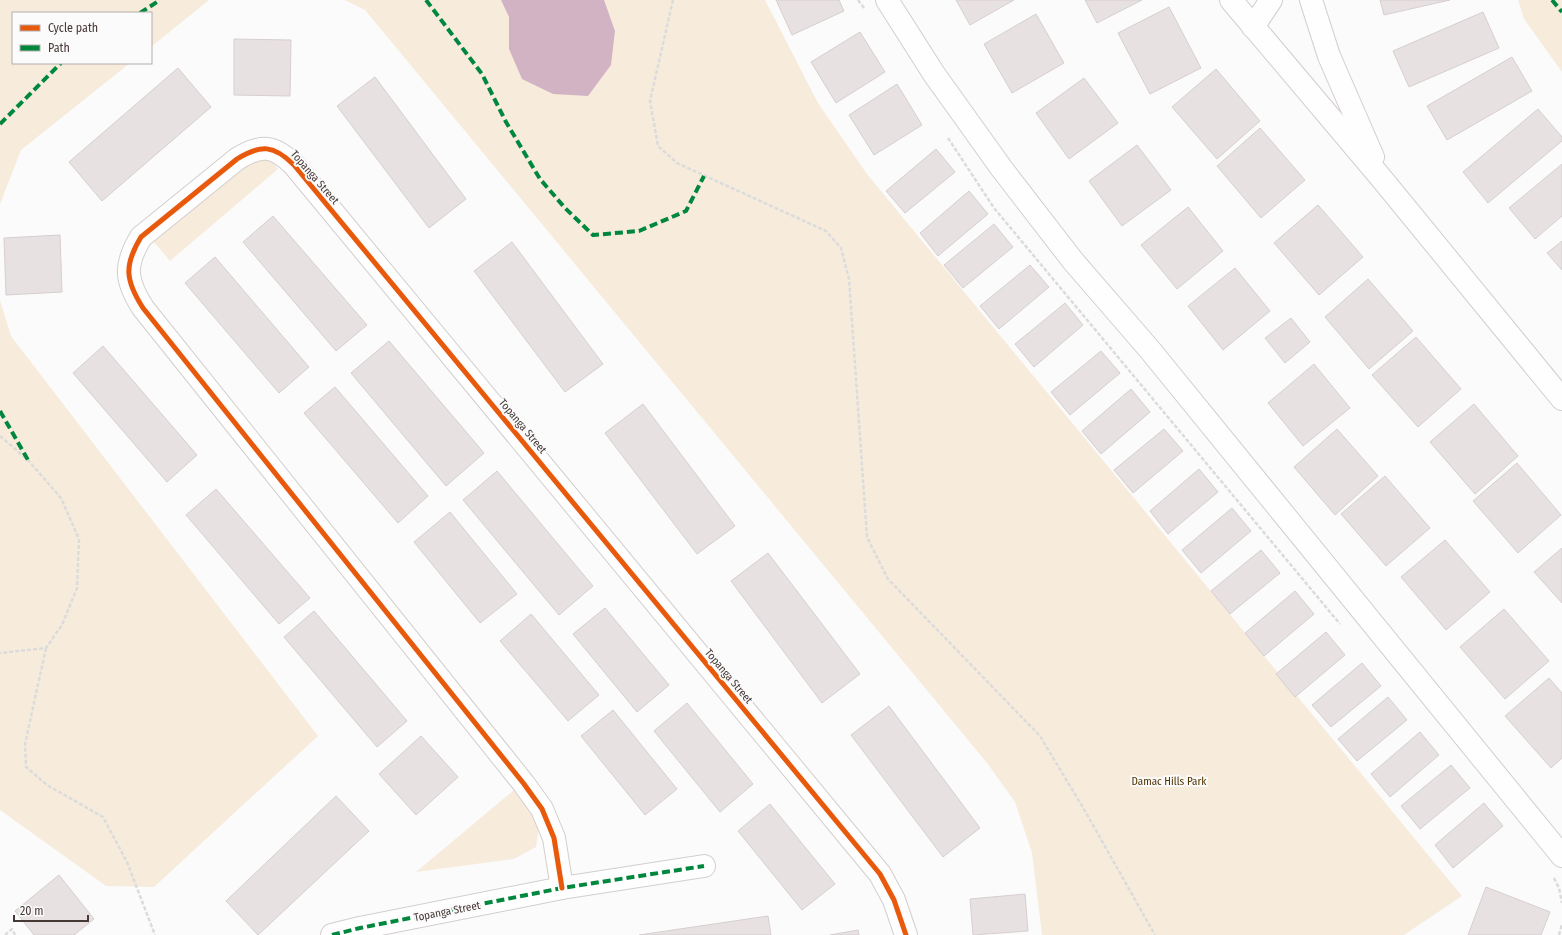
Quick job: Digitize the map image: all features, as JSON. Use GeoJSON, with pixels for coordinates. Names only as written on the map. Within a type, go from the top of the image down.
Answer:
{"type":"FeatureCollection","features":[{"type":"Feature","properties":{"kind":"street"},"geometry":{"type":"LineString","coordinates":[[887,0],[934,74],[1002,169],[1074,261],[1150,350],[1561,856]]}},
{"type":"Feature","properties":{"kind":"street"},"geometry":{"type":"LineString","coordinates":[[1232,0],[1253,27],[1382,179],[1562,398]]}},
{"type":"Feature","properties":{"kind":"street"},"geometry":{"type":"LineString","coordinates":[[1253,27],[1270,0]]}},
{"type":"Feature","properties":{"kind":"street"},"geometry":{"type":"LineString","coordinates":[[1312,0],[1329,56],[1382,179]]}},
{"type":"Feature","properties":{"kind":"street","name":"Topanga Street"},"geometry":{"type":"LineString","coordinates":[[562,888],[554,838],[542,810],[524,784],[142,308],[132,292],[129,273],[131,253],[141,236],[237,158],[250,150],[267,148],[282,153],[294,165],[880,874],[894,900],[906,935]]}},
{"type":"Feature","properties":{"kind":"street","name":"Topanga Street"},"geometry":{"type":"LineString","coordinates":[[332,935],[360,928],[562,888],[704,866]]}},
{"type":"Feature","properties":{"kind":"path"},"geometry":{"type":"LineString","coordinates":[[673,0],[650,101],[658,146],[677,163],[826,231],[841,248],[849,279],[867,537],[888,579],[1040,736],[1085,811],[1155,935]]}},
{"type":"Feature","properties":{"kind":"path"},"geometry":{"type":"LineString","coordinates":[[0,436],[28,460],[61,498],[79,538],[77,588],[62,625],[46,648],[25,744],[26,767],[47,785],[103,817],[127,862],[155,935]]}},
{"type":"Feature","properties":{"kind":"path"},"geometry":{"type":"LineString","coordinates":[[0,653],[46,648]]}},
{"type":"Feature","properties":{"kind":"path"},"geometry":{"type":"LineString","coordinates":[[1559,935],[1562,924]]}},
{"type":"Feature","properties":{"kind":"path"},"geometry":{"type":"LineString","coordinates":[[5,935],[12,929],[15,935]]}},
{"type":"Feature","properties":{"kind":"green space"},"geometry":{"type":"Polygon","coordinates":[[[0,0],[209,0],[152,46],[152,12],[12,12],[12,64],[129,64],[21,150],[0,204],[0,0]]]}},
{"type":"Feature","properties":{"kind":"green space","name":"Damac Hills Park"},"geometry":{"type":"Polygon","coordinates":[[[345,0],[765,0],[818,103],[867,174],[1462,896],[1404,935],[1042,935],[1032,853],[1015,802],[987,763],[365,10],[345,0]]]}},
{"type":"Feature","properties":{"kind":"green space"},"geometry":{"type":"Polygon","coordinates":[[[1518,0],[1562,0],[1562,72],[1524,19],[1518,0]]]}},
{"type":"Feature","properties":{"kind":"green space"},"geometry":{"type":"Polygon","coordinates":[[[257,144],[278,169],[170,261],[148,235],[257,144]]]}},
{"type":"Feature","properties":{"kind":"green space"},"geometry":{"type":"Polygon","coordinates":[[[0,300],[11,336],[318,736],[154,887],[106,886],[0,810],[0,300]]]}},
{"type":"Feature","properties":{"kind":"green space"},"geometry":{"type":"Polygon","coordinates":[[[520,785],[540,819],[536,847],[514,859],[416,872],[520,785]]]}},
{"type":"Feature","properties":{"kind":"shaded area"},"geometry":{"type":"Polygon","coordinates":[[[501,0],[604,0],[615,31],[611,65],[588,96],[553,94],[522,79],[509,49],[509,17],[501,0]]]}},
{"type":"Feature","properties":{"kind":"building"},"geometry":{"type":"Polygon","coordinates":[[[776,0],[839,0],[844,11],[792,35],[776,0]]]}},
{"type":"Feature","properties":{"kind":"building"},"geometry":{"type":"Polygon","coordinates":[[[956,0],[1014,0],[970,25],[956,0]]]}},
{"type":"Feature","properties":{"kind":"building"},"geometry":{"type":"Polygon","coordinates":[[[1085,0],[1142,0],[1097,23],[1085,0]]]}},
{"type":"Feature","properties":{"kind":"building"},"geometry":{"type":"Polygon","coordinates":[[[1380,0],[1450,0],[1384,15],[1380,0]]]}},
{"type":"Feature","properties":{"kind":"building"},"geometry":{"type":"Polygon","coordinates":[[[1169,7],[1201,68],[1150,94],[1118,33],[1169,7]]]}},
{"type":"Feature","properties":{"kind":"building"},"geometry":{"type":"Polygon","coordinates":[[[1483,12],[1499,48],[1409,87],[1393,51],[1483,12]]]}},
{"type":"Feature","properties":{"kind":"building"},"geometry":{"type":"Polygon","coordinates":[[[1036,14],[1064,63],[1012,93],[984,44],[1036,14]]]}},
{"type":"Feature","properties":{"kind":"building"},"geometry":{"type":"Polygon","coordinates":[[[860,32],[885,72],[836,103],[811,62],[860,32]]]}},
{"type":"Feature","properties":{"kind":"building"},"geometry":{"type":"Polygon","coordinates":[[[234,39],[291,40],[290,96],[234,95],[234,39]]]}},
{"type":"Feature","properties":{"kind":"building"},"geometry":{"type":"Polygon","coordinates":[[[1512,57],[1532,91],[1447,140],[1427,106],[1512,57]]]}},
{"type":"Feature","properties":{"kind":"building"},"geometry":{"type":"Polygon","coordinates":[[[178,68],[211,107],[102,201],[69,162],[178,68]]]}},
{"type":"Feature","properties":{"kind":"building"},"geometry":{"type":"Polygon","coordinates":[[[1216,69],[1260,121],[1217,159],[1172,107],[1216,69]]]}},
{"type":"Feature","properties":{"kind":"building"},"geometry":{"type":"Polygon","coordinates":[[[375,77],[466,199],[429,228],[337,106],[375,77]]]}},
{"type":"Feature","properties":{"kind":"building"},"geometry":{"type":"Polygon","coordinates":[[[1084,78],[1118,123],[1069,159],[1036,113],[1084,78]]]}},
{"type":"Feature","properties":{"kind":"building"},"geometry":{"type":"Polygon","coordinates":[[[897,84],[922,125],[874,155],[849,115],[897,84]]]}},
{"type":"Feature","properties":{"kind":"building"},"geometry":{"type":"Polygon","coordinates":[[[1538,109],[1562,137],[1562,141],[1488,203],[1463,172],[1538,109]]]}},
{"type":"Feature","properties":{"kind":"building"},"geometry":{"type":"Polygon","coordinates":[[[1260,128],[1305,180],[1261,218],[1217,166],[1260,128]]]}},
{"type":"Feature","properties":{"kind":"building"},"geometry":{"type":"Polygon","coordinates":[[[1137,145],[1171,190],[1122,226],[1089,181],[1137,145]]]}},
{"type":"Feature","properties":{"kind":"building"},"geometry":{"type":"Polygon","coordinates":[[[936,149],[955,172],[905,213],[886,191],[936,149]]]}},
{"type":"Feature","properties":{"kind":"building"},"geometry":{"type":"Polygon","coordinates":[[[1562,164],[1562,216],[1535,239],[1509,208],[1562,164]]]}},
{"type":"Feature","properties":{"kind":"building"},"geometry":{"type":"Polygon","coordinates":[[[969,191],[988,214],[938,256],[920,233],[969,191]]]}},
{"type":"Feature","properties":{"kind":"building"},"geometry":{"type":"Polygon","coordinates":[[[1318,205],[1363,257],[1319,295],[1274,243],[1318,205]]]}},
{"type":"Feature","properties":{"kind":"building"},"geometry":{"type":"Polygon","coordinates":[[[1188,207],[1223,251],[1177,289],[1141,245],[1188,207]]]}},
{"type":"Feature","properties":{"kind":"building"},"geometry":{"type":"Polygon","coordinates":[[[273,216],[367,325],[336,351],[243,242],[273,216]]]}},
{"type":"Feature","properties":{"kind":"building"},"geometry":{"type":"Polygon","coordinates":[[[994,224],[1013,247],[963,288],[944,265],[994,224]]]}},
{"type":"Feature","properties":{"kind":"building"},"geometry":{"type":"Polygon","coordinates":[[[60,235],[62,292],[6,295],[4,238],[60,235]]]}},
{"type":"Feature","properties":{"kind":"building"},"geometry":{"type":"Polygon","coordinates":[[[1562,241],[1562,270],[1547,253],[1562,241]]]}},
{"type":"Feature","properties":{"kind":"building"},"geometry":{"type":"Polygon","coordinates":[[[512,242],[603,364],[565,392],[474,271],[512,242]]]}},
{"type":"Feature","properties":{"kind":"building"},"geometry":{"type":"Polygon","coordinates":[[[215,257],[309,367],[279,393],[185,283],[215,257]]]}},
{"type":"Feature","properties":{"kind":"building"},"geometry":{"type":"Polygon","coordinates":[[[1030,265],[1049,287],[999,329],[980,306],[1030,265]]]}},
{"type":"Feature","properties":{"kind":"building"},"geometry":{"type":"Polygon","coordinates":[[[1235,268],[1270,311],[1223,350],[1188,306],[1235,268]]]}},
{"type":"Feature","properties":{"kind":"building"},"geometry":{"type":"Polygon","coordinates":[[[1368,279],[1413,331],[1369,369],[1325,317],[1368,279]]]}},
{"type":"Feature","properties":{"kind":"building"},"geometry":{"type":"Polygon","coordinates":[[[1065,303],[1083,325],[1034,367],[1015,344],[1065,303]]]}},
{"type":"Feature","properties":{"kind":"building"},"geometry":{"type":"Polygon","coordinates":[[[1291,318],[1310,342],[1285,363],[1265,338],[1291,318]]]}},
{"type":"Feature","properties":{"kind":"building"},"geometry":{"type":"Polygon","coordinates":[[[1416,337],[1461,389],[1418,427],[1372,375],[1416,337]]]}},
{"type":"Feature","properties":{"kind":"building"},"geometry":{"type":"Polygon","coordinates":[[[389,341],[484,453],[446,486],[351,373],[389,341]]]}},
{"type":"Feature","properties":{"kind":"building"},"geometry":{"type":"Polygon","coordinates":[[[103,346],[197,455],[167,482],[73,373],[103,346]]]}},
{"type":"Feature","properties":{"kind":"building"},"geometry":{"type":"Polygon","coordinates":[[[1101,351],[1120,373],[1070,415],[1051,392],[1101,351]]]}},
{"type":"Feature","properties":{"kind":"building"},"geometry":{"type":"Polygon","coordinates":[[[1314,364],[1350,408],[1303,446],[1268,403],[1314,364]]]}},
{"type":"Feature","properties":{"kind":"building"},"geometry":{"type":"Polygon","coordinates":[[[335,387],[428,496],[398,523],[304,413],[335,387]]]}},
{"type":"Feature","properties":{"kind":"building"},"geometry":{"type":"Polygon","coordinates":[[[1131,389],[1150,412],[1101,454],[1082,431],[1131,389]]]}},
{"type":"Feature","properties":{"kind":"building"},"geometry":{"type":"Polygon","coordinates":[[[643,404],[735,526],[697,554],[605,433],[643,404]]]}},
{"type":"Feature","properties":{"kind":"building"},"geometry":{"type":"Polygon","coordinates":[[[1474,404],[1518,456],[1475,494],[1430,442],[1474,404]]]}},
{"type":"Feature","properties":{"kind":"building"},"geometry":{"type":"Polygon","coordinates":[[[1164,429],[1183,451],[1133,493],[1114,470],[1164,429]]]}},
{"type":"Feature","properties":{"kind":"building"},"geometry":{"type":"Polygon","coordinates":[[[1337,429],[1378,476],[1335,515],[1294,467],[1337,429]]]}},
{"type":"Feature","properties":{"kind":"building"},"geometry":{"type":"Polygon","coordinates":[[[1517,463],[1561,515],[1518,553],[1473,501],[1517,463]]]}},
{"type":"Feature","properties":{"kind":"building"},"geometry":{"type":"Polygon","coordinates":[[[1199,469],[1218,492],[1168,534],[1150,511],[1199,469]]]}},
{"type":"Feature","properties":{"kind":"building"},"geometry":{"type":"Polygon","coordinates":[[[497,471],[593,586],[559,615],[463,500],[497,471]]]}},
{"type":"Feature","properties":{"kind":"building"},"geometry":{"type":"Polygon","coordinates":[[[1385,476],[1430,528],[1386,566],[1341,514],[1385,476]]]}},
{"type":"Feature","properties":{"kind":"building"},"geometry":{"type":"Polygon","coordinates":[[[216,489],[310,598],[279,624],[186,515],[216,489]]]}},
{"type":"Feature","properties":{"kind":"building"},"geometry":{"type":"Polygon","coordinates":[[[1232,508],[1251,531],[1201,573],[1182,550],[1232,508]]]}},
{"type":"Feature","properties":{"kind":"building"},"geometry":{"type":"Polygon","coordinates":[[[450,512],[517,594],[480,623],[414,542],[450,512]]]}},
{"type":"Feature","properties":{"kind":"building"},"geometry":{"type":"Polygon","coordinates":[[[1445,540],[1490,592],[1446,630],[1401,577],[1445,540]]]}},
{"type":"Feature","properties":{"kind":"building"},"geometry":{"type":"Polygon","coordinates":[[[1562,548],[1562,603],[1534,572],[1562,548]]]}},
{"type":"Feature","properties":{"kind":"building"},"geometry":{"type":"Polygon","coordinates":[[[1261,550],[1280,573],[1230,614],[1211,591],[1261,550]]]}},
{"type":"Feature","properties":{"kind":"building"},"geometry":{"type":"Polygon","coordinates":[[[768,553],[860,674],[822,703],[731,581],[768,553]]]}},
{"type":"Feature","properties":{"kind":"building"},"geometry":{"type":"Polygon","coordinates":[[[1295,591],[1314,614],[1264,656],[1245,633],[1295,591]]]}},
{"type":"Feature","properties":{"kind":"building"},"geometry":{"type":"Polygon","coordinates":[[[605,608],[669,685],[637,712],[573,634],[605,608]]]}},
{"type":"Feature","properties":{"kind":"building"},"geometry":{"type":"Polygon","coordinates":[[[1504,609],[1549,661],[1505,699],[1460,647],[1504,609]]]}},
{"type":"Feature","properties":{"kind":"building"},"geometry":{"type":"Polygon","coordinates":[[[314,611],[407,721],[377,747],[284,637],[314,611]]]}},
{"type":"Feature","properties":{"kind":"building"},"geometry":{"type":"Polygon","coordinates":[[[531,614],[599,695],[568,721],[500,641],[531,614]]]}},
{"type":"Feature","properties":{"kind":"building"},"geometry":{"type":"Polygon","coordinates":[[[1326,632],[1345,655],[1295,697],[1276,674],[1326,632]]]}},
{"type":"Feature","properties":{"kind":"building"},"geometry":{"type":"Polygon","coordinates":[[[1362,663],[1381,686],[1331,727],[1312,705],[1362,663]]]}},
{"type":"Feature","properties":{"kind":"building"},"geometry":{"type":"Polygon","coordinates":[[[1549,678],[1562,693],[1562,758],[1551,768],[1505,716],[1549,678]]]}},
{"type":"Feature","properties":{"kind":"building"},"geometry":{"type":"Polygon","coordinates":[[[1388,697],[1407,720],[1357,761],[1338,739],[1388,697]]]}},
{"type":"Feature","properties":{"kind":"building"},"geometry":{"type":"Polygon","coordinates":[[[687,703],[753,784],[720,812],[654,731],[687,703]]]}},
{"type":"Feature","properties":{"kind":"building"},"geometry":{"type":"Polygon","coordinates":[[[889,706],[980,828],[943,857],[851,735],[889,706]]]}},
{"type":"Feature","properties":{"kind":"building"},"geometry":{"type":"Polygon","coordinates":[[[613,710],[677,789],[645,815],[581,736],[613,710]]]}},
{"type":"Feature","properties":{"kind":"building"},"geometry":{"type":"Polygon","coordinates":[[[1420,732],[1439,755],[1390,797],[1371,774],[1420,732]]]}},
{"type":"Feature","properties":{"kind":"building"},"geometry":{"type":"Polygon","coordinates":[[[421,736],[458,777],[416,815],[379,774],[421,736]]]}},
{"type":"Feature","properties":{"kind":"building"},"geometry":{"type":"Polygon","coordinates":[[[1451,765],[1470,788],[1420,829],[1401,806],[1451,765]]]}},
{"type":"Feature","properties":{"kind":"building"},"geometry":{"type":"Polygon","coordinates":[[[336,796],[369,831],[258,935],[226,901],[336,796]]]}},
{"type":"Feature","properties":{"kind":"building"},"geometry":{"type":"Polygon","coordinates":[[[1484,803],[1503,826],[1453,868],[1435,845],[1484,803]]]}},
{"type":"Feature","properties":{"kind":"building"},"geometry":{"type":"Polygon","coordinates":[[[770,804],[835,884],[802,910],[738,831],[770,804]]]}},
{"type":"Feature","properties":{"kind":"building"},"geometry":{"type":"Polygon","coordinates":[[[59,875],[94,919],[74,935],[34,935],[15,911],[59,875]]]}},
{"type":"Feature","properties":{"kind":"building"},"geometry":{"type":"Polygon","coordinates":[[[1486,887],[1550,912],[1541,935],[1468,935],[1486,887]]]}},
{"type":"Feature","properties":{"kind":"building"},"geometry":{"type":"Polygon","coordinates":[[[1025,894],[1028,931],[973,935],[970,899],[1025,894]]]}},
{"type":"Feature","properties":{"kind":"building"},"geometry":{"type":"Polygon","coordinates":[[[768,916],[771,935],[639,935],[768,916]]]}},
{"type":"Feature","properties":{"kind":"building"},"geometry":{"type":"Polygon","coordinates":[[[858,930],[859,935],[830,935],[858,930]]]}},
{"type":"Feature","properties":{"kind":"marked path"},"geometry":{"type":"LineString","coordinates":[[142,12],[160,0]]}},
{"type":"Feature","properties":{"kind":"marked path"},"geometry":{"type":"LineString","coordinates":[[426,0],[482,74],[506,122],[540,179],[565,208],[593,235],[639,231],[686,211],[704,176]]}},
{"type":"Feature","properties":{"kind":"marked path"},"geometry":{"type":"LineString","coordinates":[[1552,0],[1562,12]]}},
{"type":"Feature","properties":{"kind":"marked path"},"geometry":{"type":"LineString","coordinates":[[0,124],[60,64]]}},
{"type":"Feature","properties":{"kind":"marked path"},"geometry":{"type":"LineString","coordinates":[[0,411],[28,460]]}},
{"type":"Feature","properties":{"kind":"marked path"},"geometry":{"type":"LineString","coordinates":[[332,935],[360,928],[562,888],[704,866]]}},
{"type":"Feature","properties":{"kind":"cycle path"},"geometry":{"type":"LineString","coordinates":[[562,888],[554,838],[542,809],[524,784],[143,308],[133,289],[130,281],[129,264],[135,247],[141,237],[237,159],[253,151],[260,149],[274,150],[287,158],[294,165],[880,874],[894,900],[906,935]]}}]}
